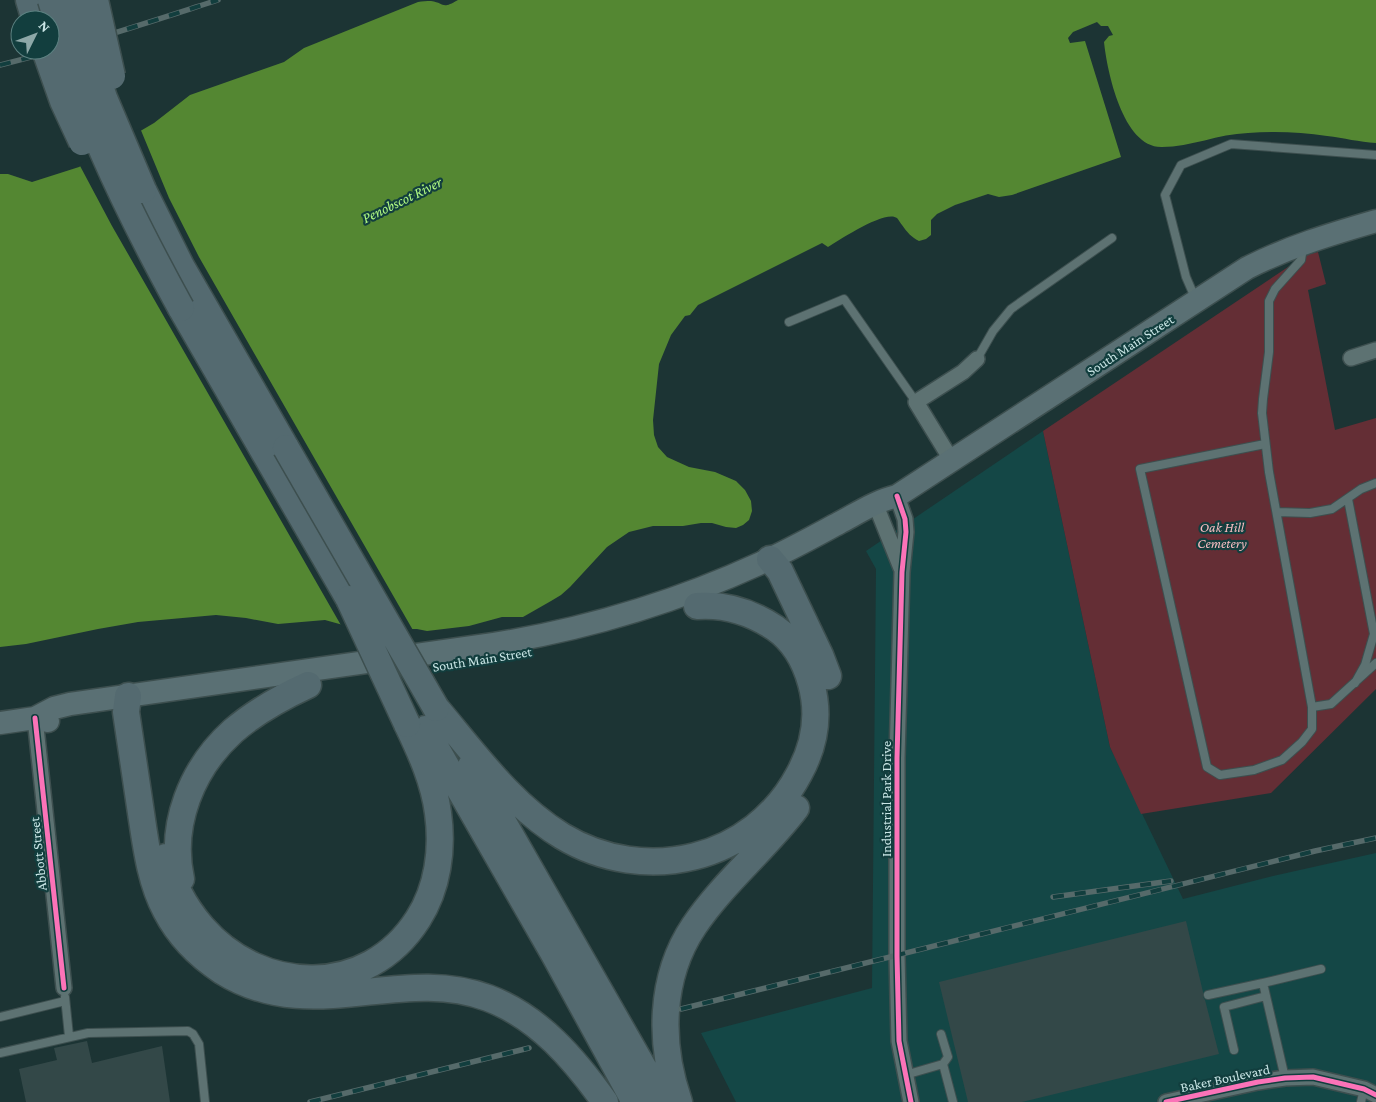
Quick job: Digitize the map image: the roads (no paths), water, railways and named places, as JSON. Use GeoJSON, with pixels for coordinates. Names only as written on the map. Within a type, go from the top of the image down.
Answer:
{"type":"FeatureCollection","features":[{"type":"Feature","properties":{"kind":"highway"},"geometry":{"type":"LineString","coordinates":[[51,0],[74,72],[103,151],[141,232],[181,308],[349,599],[420,717],[663,1102]]}},
{"type":"Feature","properties":{"kind":"highway"},"geometry":{"type":"LineString","coordinates":[[72,0],[104,98],[144,190],[203,306],[420,717],[635,1102]]}},
{"type":"Feature","properties":{"kind":"highway"},"geometry":{"type":"LineString","coordinates":[[95,0],[119,106],[144,190]]}},
{"type":"Feature","properties":{"kind":"highway"},"geometry":{"type":"LineString","coordinates":[[49,60],[67,109],[98,174],[133,236],[181,308]]}},
{"type":"Feature","properties":{"kind":"highway"},"geometry":{"type":"LineString","coordinates":[[420,717],[539,820],[563,837],[592,851],[628,860],[656,862],[677,860],[710,852],[739,837],[772,812],[792,787],[807,759],[815,728],[814,694],[770,567]]}},
{"type":"Feature","properties":{"kind":"highway"},"geometry":{"type":"LineString","coordinates":[[679,1102],[670,1066],[666,1029],[670,982],[681,949],[706,910],[798,806],[822,766],[831,737],[834,705],[827,674],[770,567]]}},
{"type":"Feature","properties":{"kind":"highway"},"geometry":{"type":"LineString","coordinates":[[697,606],[724,606],[760,618],[780,631],[803,659]]}},
{"type":"Feature","properties":{"kind":"highway"},"geometry":{"type":"LineString","coordinates":[[199,924],[184,893],[178,862],[180,823],[190,790],[211,755],[234,730],[261,711],[308,685]]}},
{"type":"Feature","properties":{"kind":"highway"},"geometry":{"type":"LineString","coordinates":[[133,703],[169,870],[179,894],[199,924],[216,942],[246,962],[277,975],[297,979],[327,978],[356,970],[374,961],[398,943],[418,919],[432,891],[438,866],[440,840],[438,812],[433,787],[422,755],[420,717]]}},
{"type":"Feature","properties":{"kind":"highway"},"geometry":{"type":"LineString","coordinates":[[133,703],[146,847],[156,886],[175,927],[187,942],[206,960],[227,974],[249,985],[286,995],[322,996],[428,988],[463,991],[488,998],[522,1015],[552,1039],[579,1068],[605,1102]]}},
{"type":"Feature","properties":{"kind":"main road","name":"South Main Street"},"geometry":{"type":"LineString","coordinates":[[133,703],[541,635],[640,610],[770,567],[850,535],[877,510],[890,508],[897,496],[1247,268],[1302,243],[1376,221]]}},
{"type":"Feature","properties":{"kind":"main road","name":"South Main Street"},"geometry":{"type":"LineString","coordinates":[[0,723],[35,718],[48,710],[62,705],[133,703],[308,685],[534,652],[625,629],[697,606],[770,567]]}},
{"type":"Feature","properties":{"kind":"street"},"geometry":{"type":"LineString","coordinates":[[1350,358],[1376,350]]}},
{"type":"Feature","properties":{"kind":"street"},"geometry":{"type":"LineString","coordinates":[[952,461],[916,402],[963,372],[977,359]]}},
{"type":"Feature","properties":{"kind":"street","name":"Industrial Park Drive"},"geometry":{"type":"LineString","coordinates":[[897,496],[903,513],[906,539],[902,572],[897,758],[897,956],[899,1041],[911,1102]]}},
{"type":"Feature","properties":{"kind":"street","name":"Industrial Park Drive"},"geometry":{"type":"LineString","coordinates":[[877,510],[902,572]]}},
{"type":"Feature","properties":{"kind":"street","name":"Abbott Street"},"geometry":{"type":"LineString","coordinates":[[35,718],[64,994]]}},
{"type":"Feature","properties":{"kind":"street","name":"Baker Boulevard"},"geometry":{"type":"LineString","coordinates":[[1167,1102],[1258,1082],[1285,1078],[1313,1077],[1367,1095]]}},
{"type":"Feature","properties":{"kind":"lane"},"geometry":{"type":"LineString","coordinates":[[1196,301],[1186,277],[1165,195],[1181,165],[1231,144],[1376,155]]}},
{"type":"Feature","properties":{"kind":"lane"},"geometry":{"type":"LineString","coordinates":[[977,359],[993,331],[1011,309],[1112,238]]}},
{"type":"Feature","properties":{"kind":"lane"},"geometry":{"type":"LineString","coordinates":[[1265,444],[1140,469],[1207,767],[1220,776],[1254,770],[1282,760],[1302,742],[1312,729],[1312,707],[1265,444],[1262,399],[1269,352],[1269,301],[1275,289],[1301,260],[1303,252],[1302,243]]}},
{"type":"Feature","properties":{"kind":"lane"},"geometry":{"type":"LineString","coordinates":[[789,322],[844,299],[916,402]]}},
{"type":"Feature","properties":{"kind":"lane"},"geometry":{"type":"LineString","coordinates":[[1277,512],[1310,513],[1332,509],[1361,489],[1376,483]]}},
{"type":"Feature","properties":{"kind":"lane"},"geometry":{"type":"LineString","coordinates":[[1348,498],[1374,634],[1365,665],[1355,683]]}},
{"type":"Feature","properties":{"kind":"lane"},"geometry":{"type":"LineString","coordinates":[[1312,707],[1331,704],[1376,663]]}},
{"type":"Feature","properties":{"kind":"lane"},"geometry":{"type":"LineString","coordinates":[[1208,996],[1321,969]]}},
{"type":"Feature","properties":{"kind":"lane"},"geometry":{"type":"LineString","coordinates":[[1263,983],[1285,1078]]}},
{"type":"Feature","properties":{"kind":"lane"},"geometry":{"type":"LineString","coordinates":[[0,1017],[64,994],[69,1036]]}},
{"type":"Feature","properties":{"kind":"lane"},"geometry":{"type":"LineString","coordinates":[[1234,1050],[1224,1007],[1266,996]]}},
{"type":"Feature","properties":{"kind":"lane"},"geometry":{"type":"LineString","coordinates":[[0,1053],[88,1033],[182,1030],[193,1034],[199,1044],[205,1102]]}},
{"type":"Feature","properties":{"kind":"lane"},"geometry":{"type":"LineString","coordinates":[[906,1075],[943,1064],[948,1057],[941,1034]]}},
{"type":"Feature","properties":{"kind":"lane"},"geometry":{"type":"LineString","coordinates":[[943,1064],[953,1102]]}},
{"type":"Feature","properties":{"kind":"water","name":"Penobscot River"},"geometry":{"type":"Polygon","coordinates":[[[458,0],[1376,0],[1376,143],[1297,133],[1258,132],[1237,134],[1183,145],[1162,147],[1148,144],[1137,135],[1127,122],[1120,106],[1113,88],[1104,42],[1109,36],[1113,35],[1108,26],[1101,26],[1097,22],[1073,32],[1068,38],[1070,43],[1085,41],[1121,157],[1012,195],[999,197],[988,194],[955,205],[937,214],[931,220],[931,235],[919,241],[909,234],[897,218],[891,216],[873,221],[828,247],[822,243],[698,305],[690,315],[685,316],[671,335],[659,364],[653,420],[654,435],[658,447],[667,457],[689,467],[715,472],[736,481],[745,490],[751,501],[752,511],[749,520],[743,525],[736,528],[712,523],[701,523],[683,526],[653,526],[629,532],[607,547],[570,587],[551,601],[523,617],[502,617],[469,626],[427,631],[417,629],[374,629],[343,625],[325,620],[278,624],[216,615],[138,622],[26,644],[0,647],[0,174],[8,174],[32,182],[79,167],[154,123],[190,95],[284,62],[304,48],[418,2],[431,1],[446,5],[458,0]]]}},
{"type":"Feature","properties":{"kind":"railway"},"geometry":{"type":"LineString","coordinates":[[0,65],[83,43],[218,0]]}},
{"type":"Feature","properties":{"kind":"railway"},"geometry":{"type":"LineString","coordinates":[[681,1009],[1315,851],[1376,838]]}},
{"type":"Feature","properties":{"kind":"railway"},"geometry":{"type":"LineString","coordinates":[[1053,897],[1171,881]]}},
{"type":"Feature","properties":{"kind":"railway"},"geometry":{"type":"LineString","coordinates":[[310,1102],[529,1048]]}},
{"type":"Feature","properties":{"kind":"park label","name":"Oak Hill Cemetery"},"geometry":{"type":"Point","coordinates":[1222,536]}}]}
